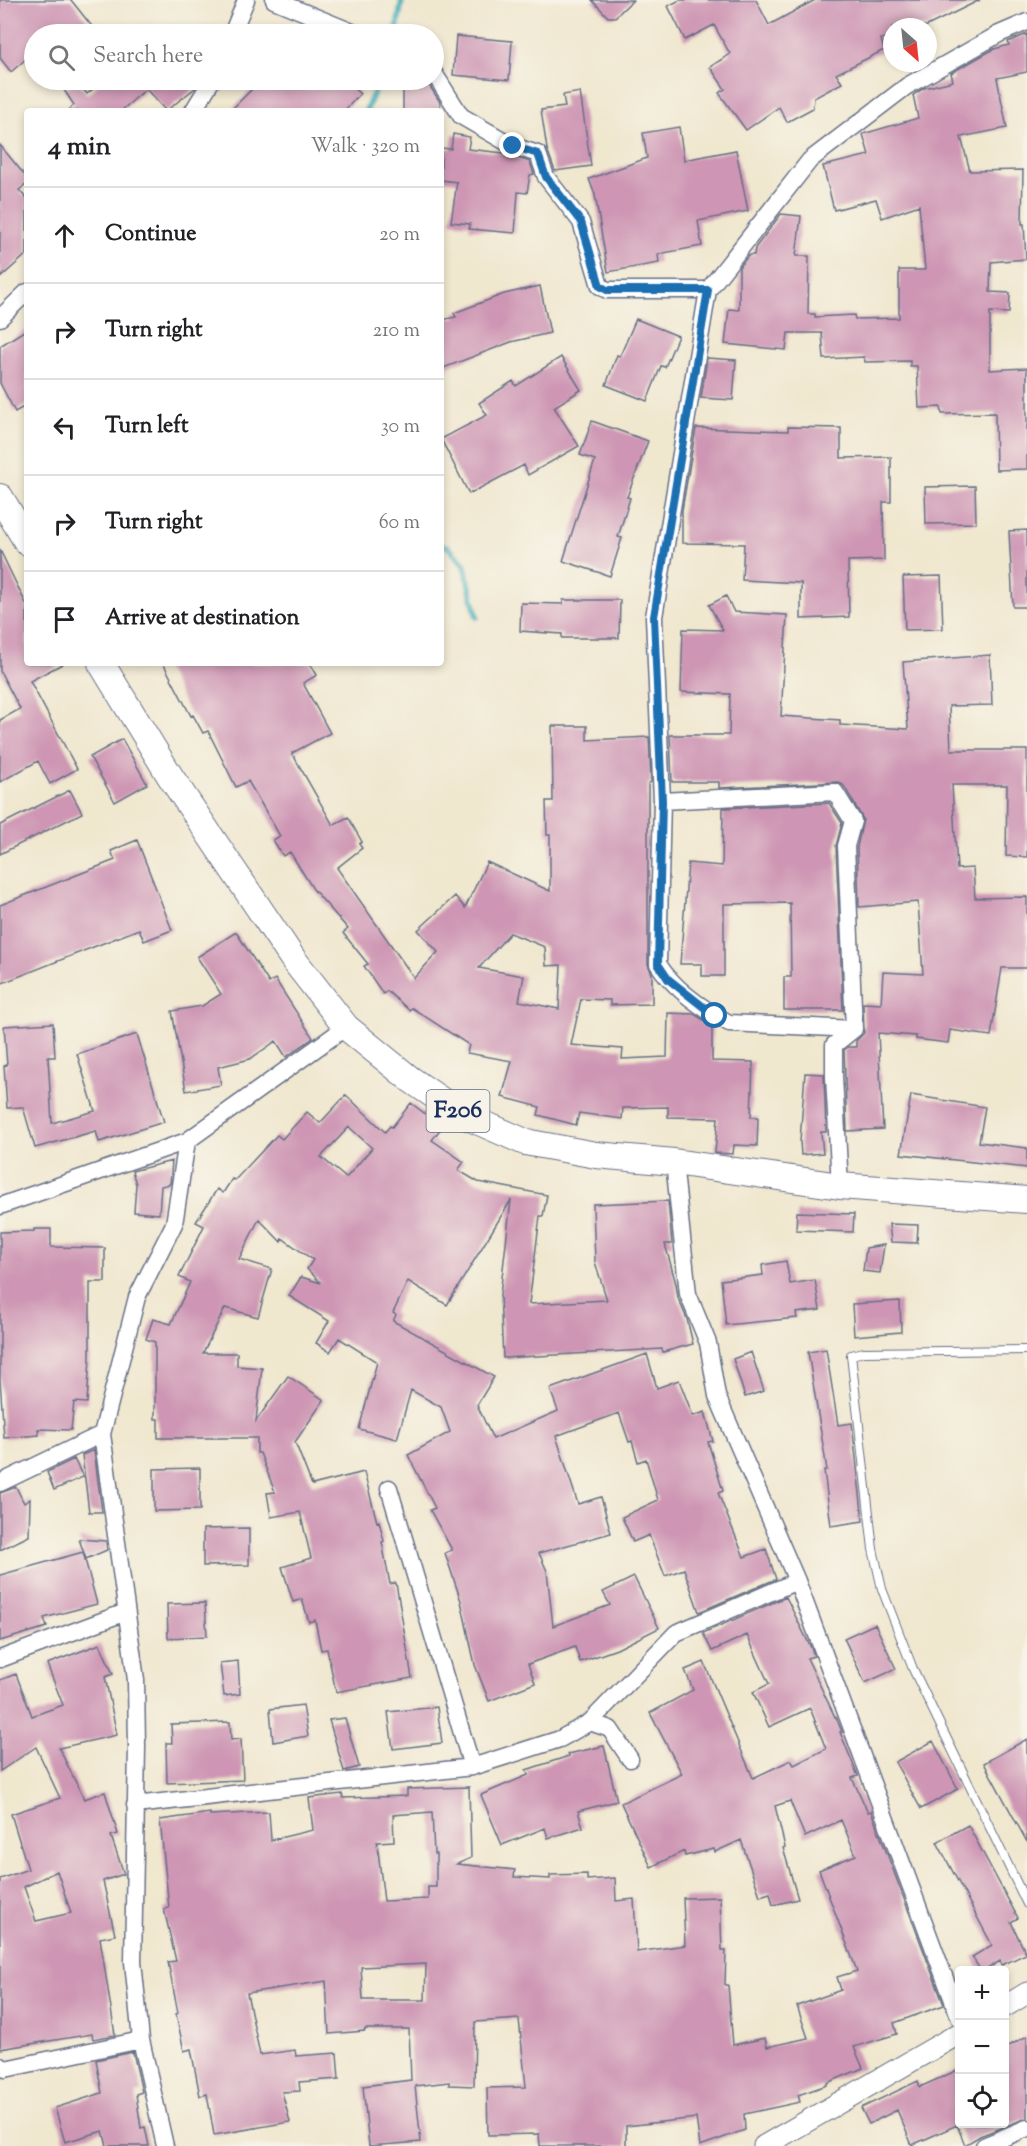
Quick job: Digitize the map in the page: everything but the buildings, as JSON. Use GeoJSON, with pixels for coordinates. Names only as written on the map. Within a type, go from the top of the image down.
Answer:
{"type":"FeatureCollection","features":[{"type":"Feature","properties":{"kind":"main road"},"geometry":{"type":"LineString","coordinates":[[0,497],[24,537]]}},
{"type":"Feature","properties":{"kind":"main road","name":"F206"},"geometry":{"type":"LineString","coordinates":[[103,666],[170,776],[293,959],[346,1027],[410,1080],[461,1114],[525,1142],[596,1155],[674,1162],[840,1186],[1027,1200]]}},
{"type":"Feature","properties":{"kind":"street"},"geometry":{"type":"LineString","coordinates":[[236,24],[246,0]]}},
{"type":"Feature","properties":{"kind":"street"},"geometry":{"type":"LineString","coordinates":[[274,0],[333,24]]}},
{"type":"Feature","properties":{"kind":"street"},"geometry":{"type":"LineString","coordinates":[[854,1029],[729,1023],[715,1016],[668,979],[658,964],[662,801],[654,617],[708,290],[810,160],[907,86],[999,34],[1027,22]]}},
{"type":"Feature","properties":{"kind":"street"},"geometry":{"type":"LineString","coordinates":[[444,88],[462,116],[513,146],[538,154],[546,177],[581,222],[600,286],[607,290],[708,290]]}},
{"type":"Feature","properties":{"kind":"street"},"geometry":{"type":"LineString","coordinates":[[195,108],[206,90]]}},
{"type":"Feature","properties":{"kind":"street"},"geometry":{"type":"LineString","coordinates":[[0,318],[24,295]]}},
{"type":"Feature","properties":{"kind":"street"},"geometry":{"type":"LineString","coordinates":[[662,801],[835,792],[853,821],[846,846],[854,1029]]}},
{"type":"Feature","properties":{"kind":"street"},"geometry":{"type":"LineString","coordinates":[[0,1206],[187,1141],[346,1027]]}},
{"type":"Feature","properties":{"kind":"street"},"geometry":{"type":"LineString","coordinates":[[840,1186],[834,1045],[854,1029]]}},
{"type":"Feature","properties":{"kind":"street"},"geometry":{"type":"LineString","coordinates":[[165,2146],[141,2040],[133,1962],[137,1747],[135,1680],[102,1434],[137,1297],[174,1224],[187,1141]]}},
{"type":"Feature","properties":{"kind":"street"},"geometry":{"type":"LineString","coordinates":[[674,1162],[688,1294],[708,1342],[717,1396],[797,1581],[955,2006]]}},
{"type":"Feature","properties":{"kind":"street"},"geometry":{"type":"LineString","coordinates":[[0,1483],[102,1434]]}},
{"type":"Feature","properties":{"kind":"street"},"geometry":{"type":"LineString","coordinates":[[389,1488],[472,1767]]}},
{"type":"Feature","properties":{"kind":"street"},"geometry":{"type":"LineString","coordinates":[[135,1805],[472,1767],[560,1739],[590,1722],[676,1633],[797,1581]]}},
{"type":"Feature","properties":{"kind":"street"},"geometry":{"type":"LineString","coordinates":[[0,1659],[126,1612]]}},
{"type":"Feature","properties":{"kind":"street"},"geometry":{"type":"LineString","coordinates":[[590,1722],[610,1729],[630,1759]]}},
{"type":"Feature","properties":{"kind":"street"},"geometry":{"type":"LineString","coordinates":[[1009,2004],[1027,1993]]}},
{"type":"Feature","properties":{"kind":"street"},"geometry":{"type":"LineString","coordinates":[[765,2146],[955,2036]]}},
{"type":"Feature","properties":{"kind":"street"},"geometry":{"type":"LineString","coordinates":[[0,2066],[5,2070],[141,2040]]}},
{"type":"Feature","properties":{"kind":"street"},"geometry":{"type":"LineString","coordinates":[[984,2146],[1027,2128]]}},
{"type":"Feature","properties":{"kind":"lane"},"geometry":{"type":"LineString","coordinates":[[1027,1350],[864,1352],[851,1355],[873,1549],[882,1589],[913,1669],[1027,1904]]}},
{"type":"Feature","properties":{"kind":"waterway"},"geometry":{"type":"LineString","coordinates":[[398,24],[402,0]]}},
{"type":"Feature","properties":{"kind":"waterway"},"geometry":{"type":"LineString","coordinates":[[367,108],[375,90]]}},
{"type":"Feature","properties":{"kind":"waterway"},"geometry":{"type":"LineString","coordinates":[[444,546],[447,546],[464,564],[477,617]]}},
{"type":"Feature","properties":{"kind":"route"},"geometry":{"type":"LineString","coordinates":[[513,146],[538,154],[546,177],[581,222],[600,286],[607,290],[708,290],[654,617],[662,801],[658,964],[668,979],[715,1016]]}}]}
